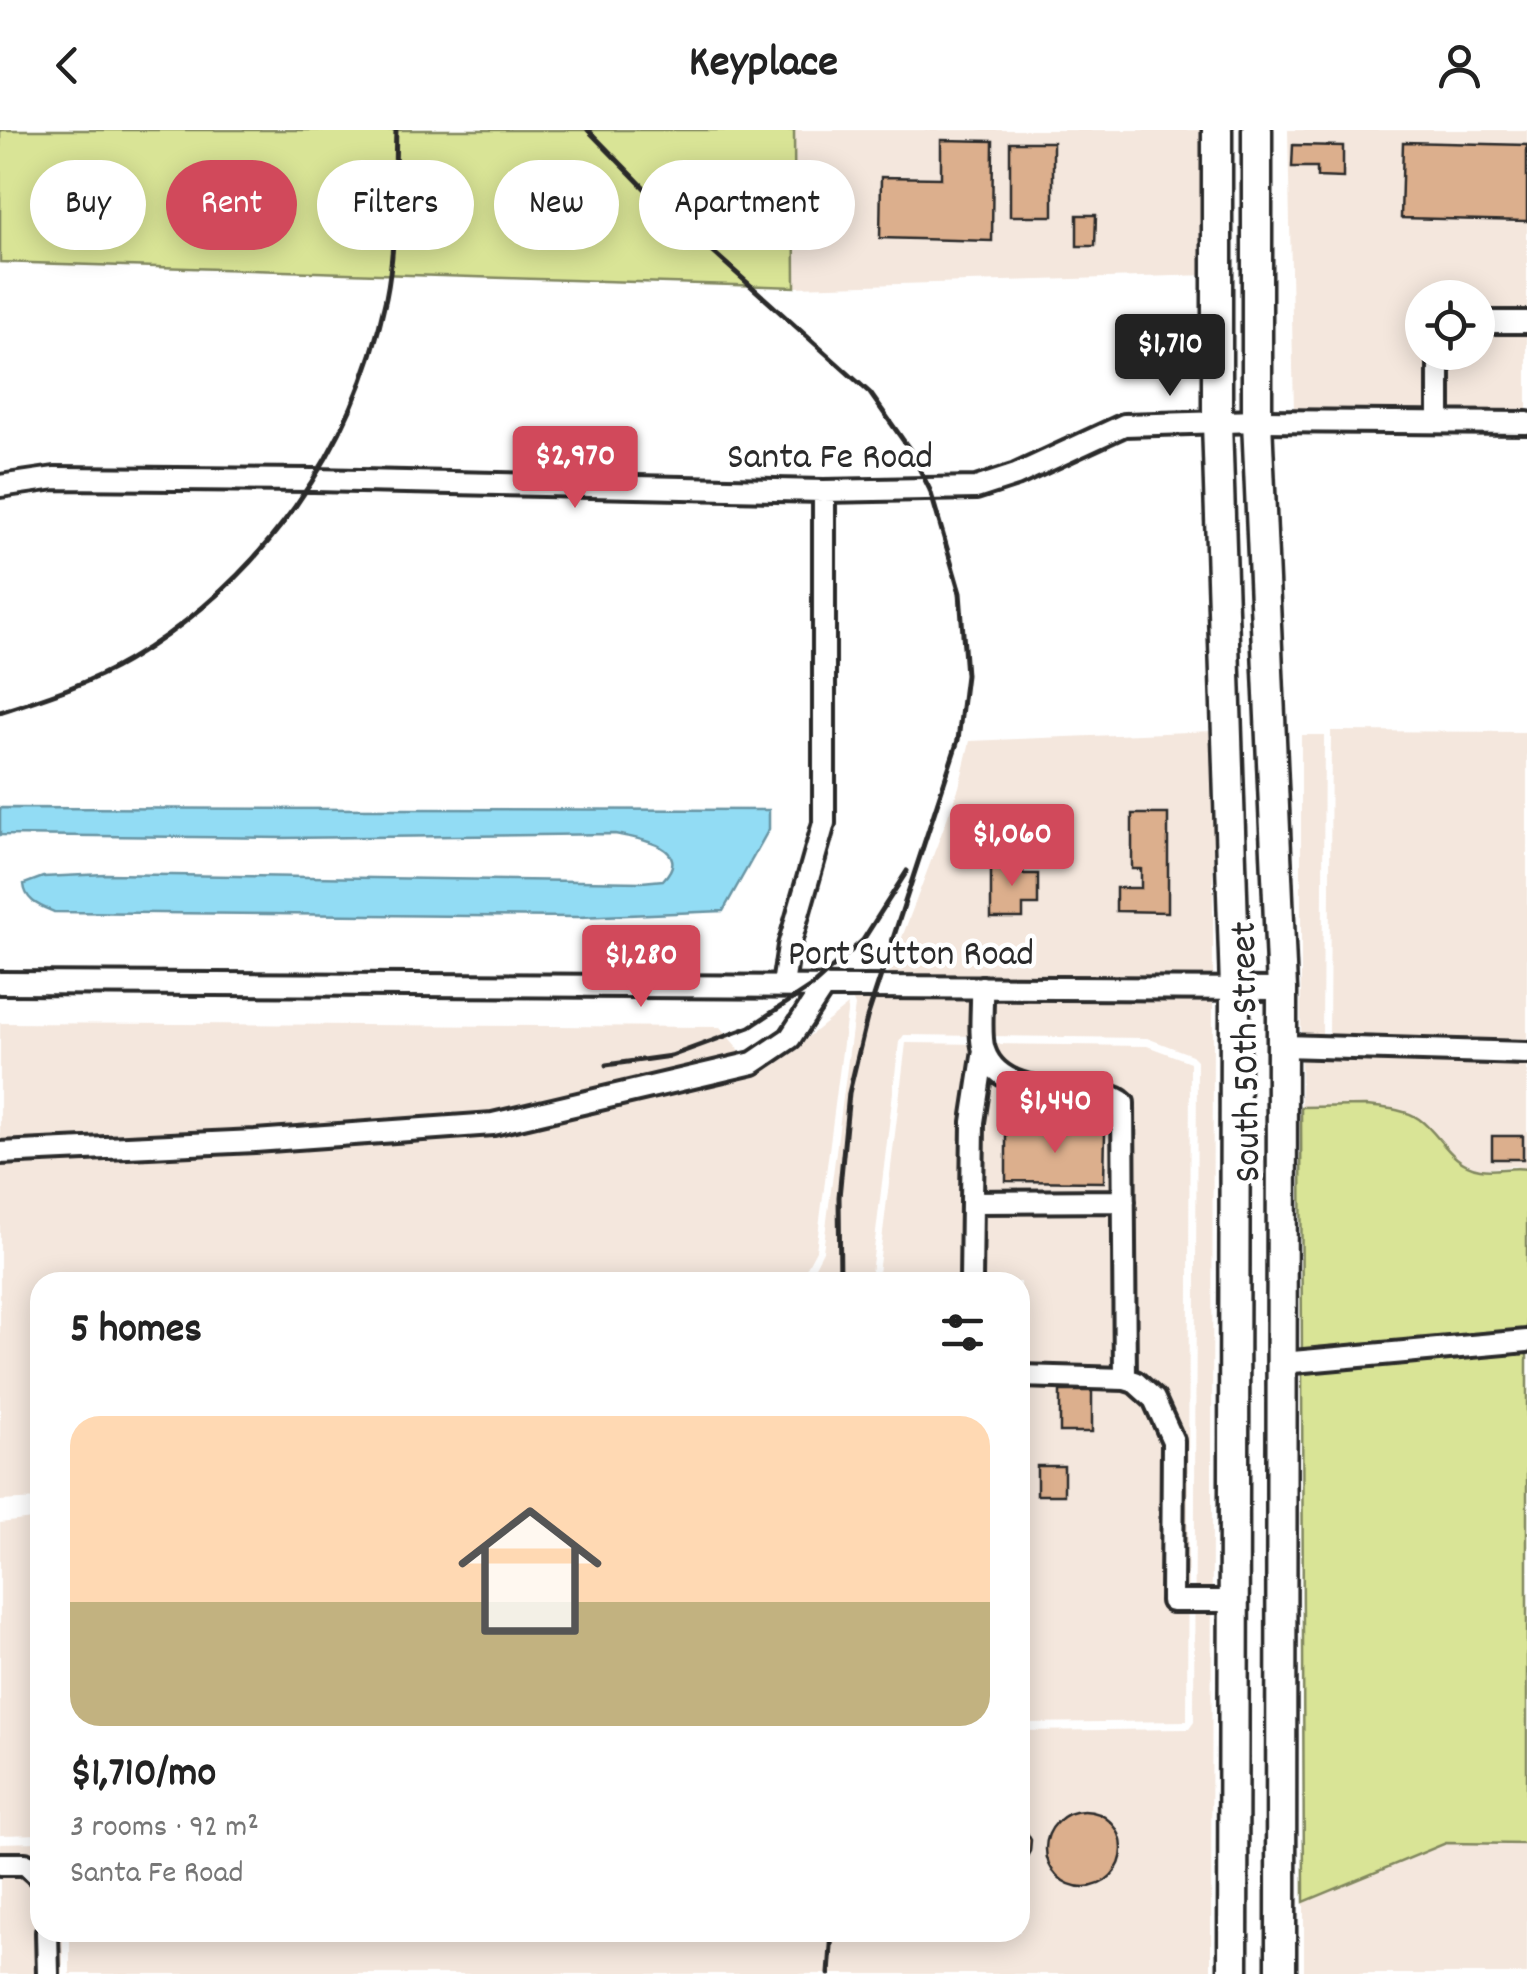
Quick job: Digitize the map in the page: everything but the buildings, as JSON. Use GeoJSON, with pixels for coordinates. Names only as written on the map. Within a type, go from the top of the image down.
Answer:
{"type":"FeatureCollection","features":[{"type":"Feature","properties":{"kind":"main road","name":"South 50th Street"},"geometry":{"type":"LineString","coordinates":[[1218,130],[1218,422],[1235,988],[1233,1974]]}},
{"type":"Feature","properties":{"kind":"main road","name":"South 50th Street"},"geometry":{"type":"LineString","coordinates":[[1257,130],[1257,420],[1282,988],[1280,1974]]}},
{"type":"Feature","properties":{"kind":"street"},"geometry":{"type":"LineString","coordinates":[[1495,322],[1527,322]]}},
{"type":"Feature","properties":{"kind":"street"},"geometry":{"type":"LineString","coordinates":[[1439,422],[1440,370]]}},
{"type":"Feature","properties":{"kind":"street","name":"Santa Fe Road"},"geometry":{"type":"LineString","coordinates":[[0,486],[55,478],[824,491],[976,488],[1016,475],[1124,425],[1257,420],[1527,423]]}},
{"type":"Feature","properties":{"kind":"street"},"geometry":{"type":"LineString","coordinates":[[784,985],[788,946],[824,823],[824,491]]}},
{"type":"Feature","properties":{"kind":"street","name":"Port Sutton Road"},"geometry":{"type":"LineString","coordinates":[[0,983],[1282,988]]}},
{"type":"Feature","properties":{"kind":"street"},"geometry":{"type":"LineString","coordinates":[[0,1153],[493,1124],[754,1063],[790,1038],[824,986]]}},
{"type":"Feature","properties":{"kind":"street"},"geometry":{"type":"LineString","coordinates":[[972,1272],[973,1122],[984,1050],[982,987]]}},
{"type":"Feature","properties":{"kind":"street"},"geometry":{"type":"LineString","coordinates":[[1282,1046],[1527,1053]]}},
{"type":"Feature","properties":{"kind":"street"},"geometry":{"type":"LineString","coordinates":[[984,1050],[998,1070],[1022,1083],[1053,1092],[1110,1094],[1120,1099],[1124,1109],[1125,1378]]}},
{"type":"Feature","properties":{"kind":"street"},"geometry":{"type":"LineString","coordinates":[[972,1202],[1124,1201]]}},
{"type":"Feature","properties":{"kind":"street"},"geometry":{"type":"LineString","coordinates":[[1282,1362],[1527,1341]]}},
{"type":"Feature","properties":{"kind":"street"},"geometry":{"type":"LineString","coordinates":[[1030,1376],[1125,1378],[1154,1398],[1173,1441],[1172,1601],[1234,1601]]}},
{"type":"Feature","properties":{"kind":"street"},"geometry":{"type":"LineString","coordinates":[[0,1864],[25,1864],[30,1868]]}},
{"type":"Feature","properties":{"kind":"street"},"geometry":{"type":"LineString","coordinates":[[48,1942],[48,1974]]}},
{"type":"Feature","properties":{"kind":"shaded area"},"geometry":{"type":"Polygon","coordinates":[[[794,130],[1207,130],[1208,275],[795,287],[795,250],[855,250],[855,160],[794,160],[794,130]]]}},
{"type":"Feature","properties":{"kind":"shaded area"},"geometry":{"type":"Polygon","coordinates":[[[1288,130],[1527,130],[1527,413],[1294,411],[1288,130]]]}},
{"type":"Feature","properties":{"kind":"shaded area"},"geometry":{"type":"Polygon","coordinates":[[[1213,731],[1213,978],[887,977],[959,787],[970,741],[1213,731]]]}},
{"type":"Feature","properties":{"kind":"shaded area"},"geometry":{"type":"Polygon","coordinates":[[[1331,731],[1527,732],[1527,1039],[1329,1038],[1331,731]]]}},
{"type":"Feature","properties":{"kind":"shaded area"},"geometry":{"type":"Polygon","coordinates":[[[1301,735],[1324,735],[1322,1038],[1527,1047],[1527,1169],[1480,1169],[1453,1157],[1419,1119],[1390,1109],[1301,1107],[1301,735]]]}},
{"type":"Feature","properties":{"kind":"shaded area"},"geometry":{"type":"Polygon","coordinates":[[[1213,998],[1211,1974],[70,1974],[70,1942],[1030,1942],[1030,1731],[1189,1729],[1194,1722],[1197,1060],[1147,1038],[904,1035],[899,1042],[871,1272],[812,1272],[823,1251],[855,1006],[852,999],[1213,998]]]}},
{"type":"Feature","properties":{"kind":"shaded area"},"geometry":{"type":"Polygon","coordinates":[[[848,1005],[816,1250],[804,1272],[30,1272],[30,1500],[0,1501],[0,1023],[720,1027],[742,1053],[798,1045],[848,1005]]]}},
{"type":"Feature","properties":{"kind":"shaded area"},"geometry":{"type":"Polygon","coordinates":[[[906,1043],[1147,1046],[1190,1062],[1187,1721],[1030,1723],[1030,1272],[878,1272],[906,1043]]]}},
{"type":"Feature","properties":{"kind":"shaded area"},"geometry":{"type":"Polygon","coordinates":[[[30,1519],[30,1834],[0,1835],[0,1523],[30,1519]]]}},
{"type":"Feature","properties":{"kind":"shaded area"},"geometry":{"type":"Polygon","coordinates":[[[30,1842],[30,1942],[63,1942],[63,1974],[0,1974],[0,1843],[30,1842]]]}},
{"type":"Feature","properties":{"kind":"shaded area"},"geometry":{"type":"Polygon","coordinates":[[[1446,1843],[1527,1844],[1527,1974],[1304,1974],[1304,1902],[1446,1843]]]}},
{"type":"Feature","properties":{"kind":"green space"},"geometry":{"type":"Polygon","coordinates":[[[0,130],[794,130],[794,160],[639,160],[639,250],[795,250],[795,287],[0,262],[0,130]]]}},
{"type":"Feature","properties":{"kind":"green space"},"geometry":{"type":"Polygon","coordinates":[[[1366,1106],[1413,1116],[1470,1166],[1486,1170],[1527,1169],[1527,1844],[1446,1843],[1304,1902],[1301,1107],[1366,1106]]]}},
{"type":"Feature","properties":{"kind":"water"},"geometry":{"type":"Polygon","coordinates":[[[0,808],[769,810],[769,829],[723,911],[579,917],[54,912],[30,899],[24,884],[43,877],[105,874],[642,882],[663,880],[671,869],[672,859],[659,846],[615,834],[282,838],[0,835],[0,808]]]}},
{"type":"Feature","properties":{"kind":"railway"},"geometry":{"type":"LineString","coordinates":[[0,712],[97,677],[176,629],[260,551],[295,506],[326,459],[371,354],[392,256],[396,130]]}},
{"type":"Feature","properties":{"kind":"railway"},"geometry":{"type":"LineString","coordinates":[[588,130],[662,206],[870,393],[910,450],[930,490],[960,593],[966,675],[958,740],[867,1018],[849,1093],[839,1197],[840,1272]]}},
{"type":"Feature","properties":{"kind":"railway"},"geometry":{"type":"LineString","coordinates":[[606,1065],[671,1056],[750,1027],[812,986],[863,940],[907,871]]}},
{"type":"Feature","properties":{"kind":"railway"},"geometry":{"type":"LineString","coordinates":[[829,1974],[831,1942]]}}]}
